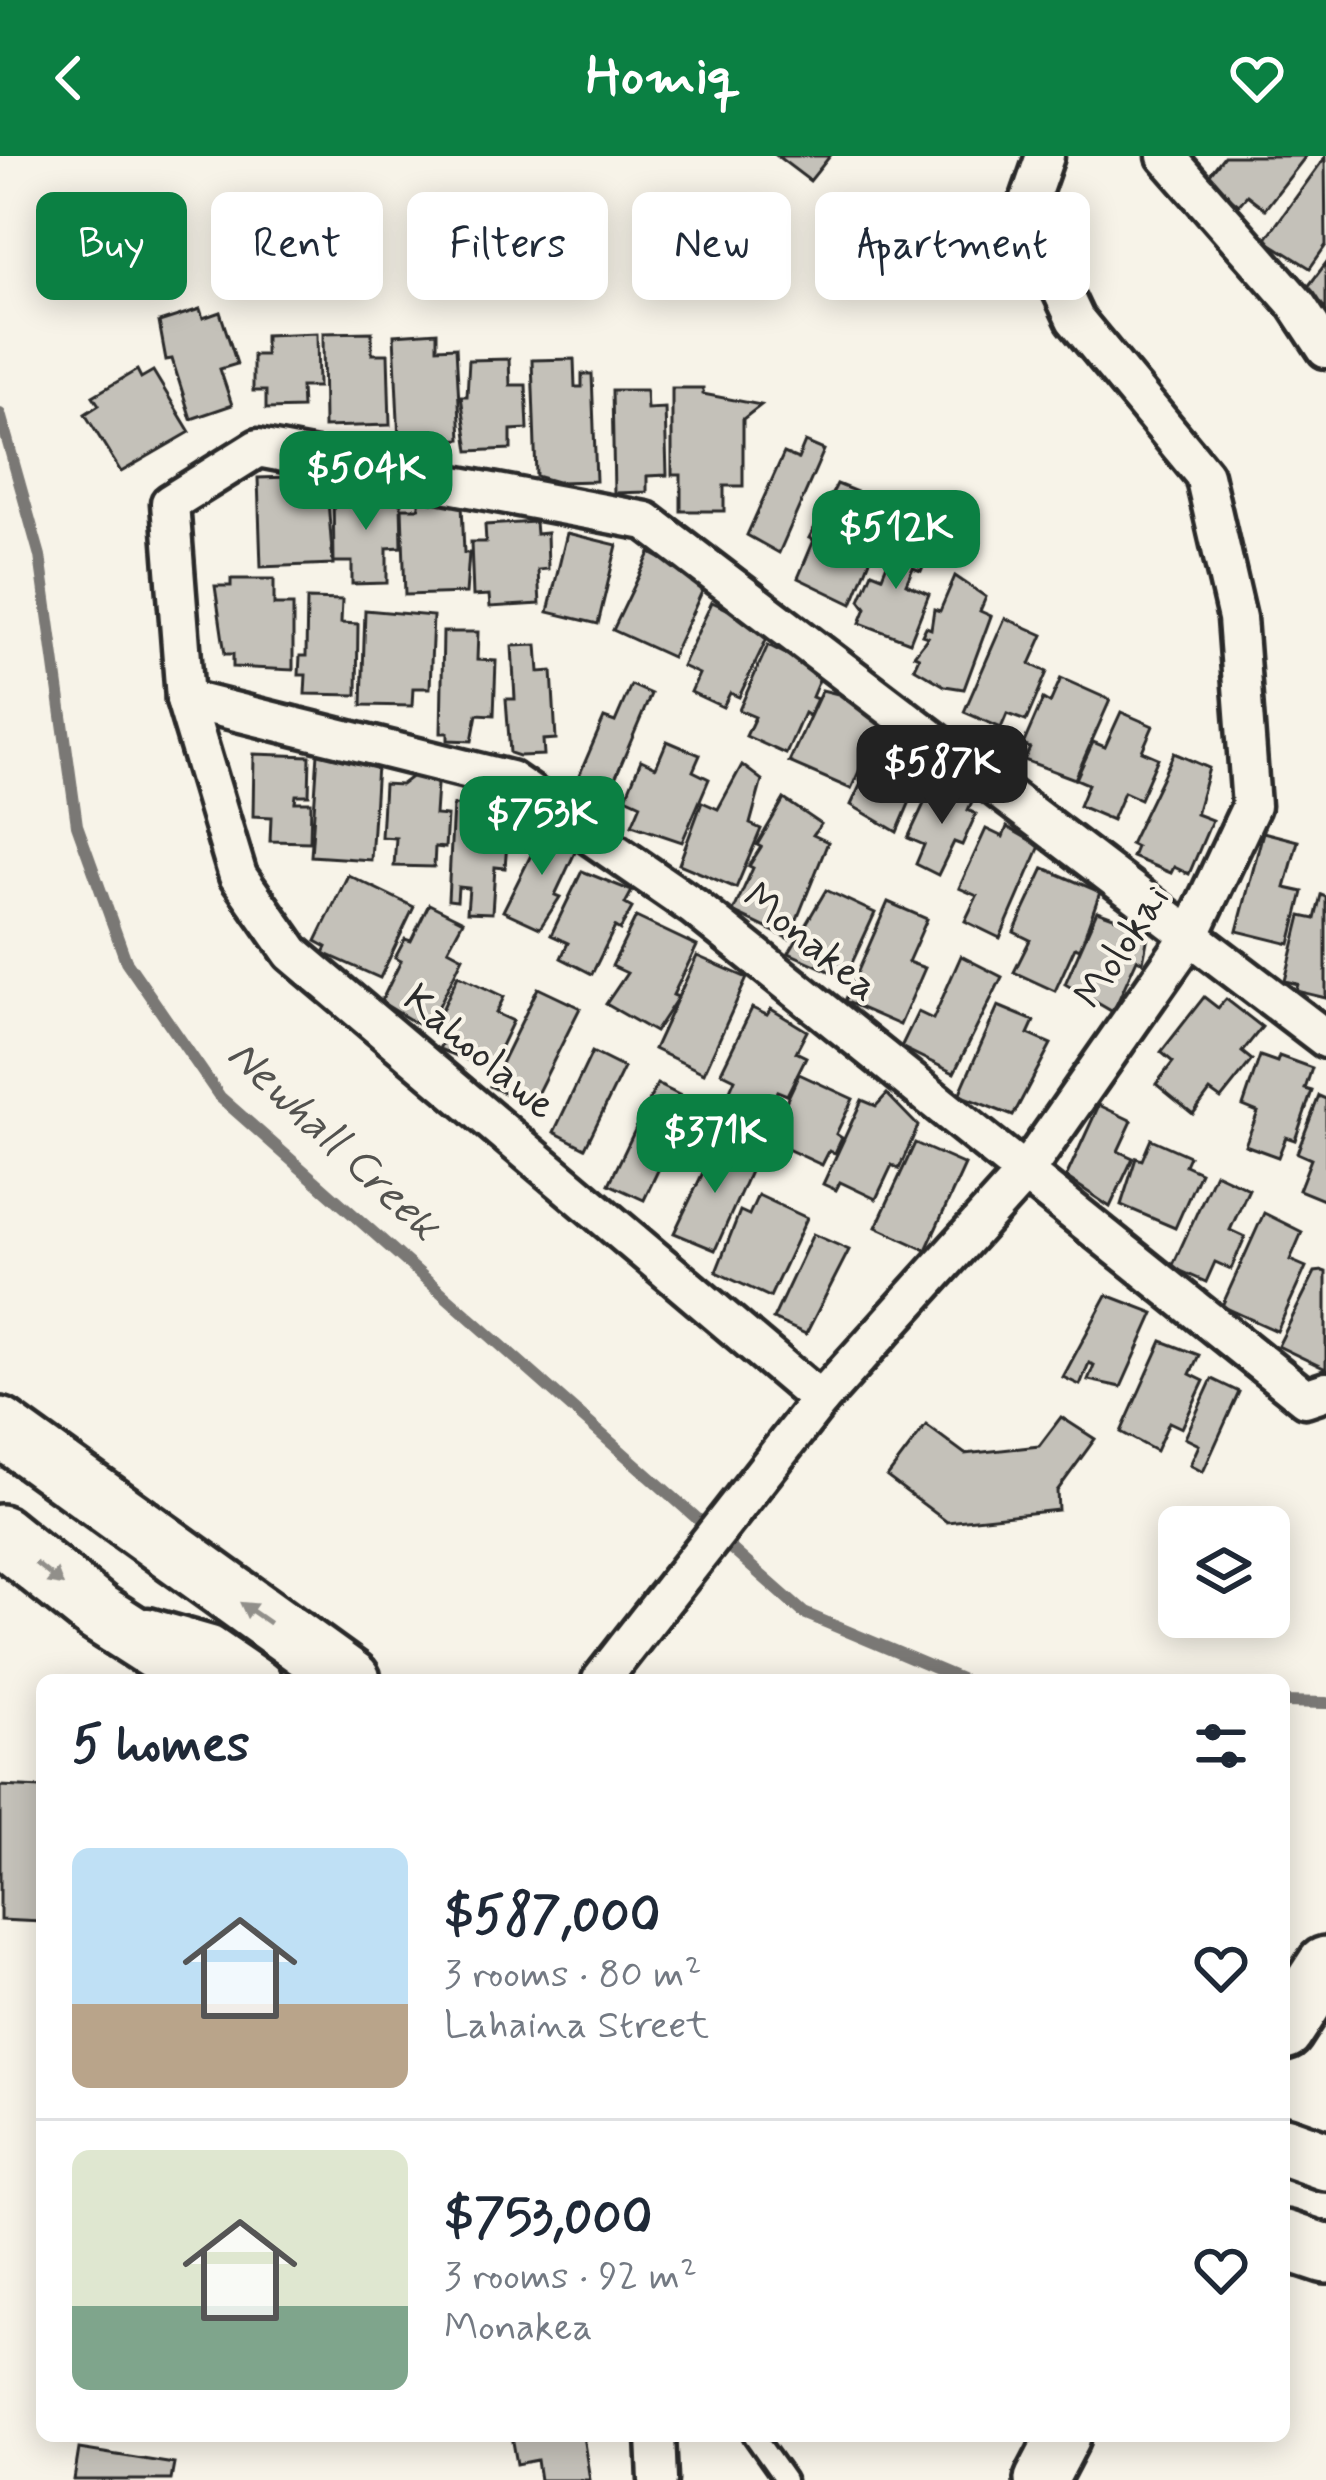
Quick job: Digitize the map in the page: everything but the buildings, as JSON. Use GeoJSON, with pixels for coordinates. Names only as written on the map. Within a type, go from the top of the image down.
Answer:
{"type":"FeatureCollection","features":[{"type":"Feature","properties":{"kind":"main road"},"geometry":{"type":"LineString","coordinates":[[0,1426],[343,1674]]}},
{"type":"Feature","properties":{"kind":"main road"},"geometry":{"type":"LineString","coordinates":[[0,1534],[98,1613],[193,1674]]}},
{"type":"Feature","properties":{"kind":"main road"},"geometry":{"type":"LineString","coordinates":[[1290,2021],[1326,1966]]}},
{"type":"Feature","properties":{"kind":"main road"},"geometry":{"type":"LineString","coordinates":[[1290,2148],[1326,2161]]}},
{"type":"Feature","properties":{"kind":"main road"},"geometry":{"type":"LineString","coordinates":[[1290,2242],[1326,2254]]}},
{"type":"Feature","properties":{"kind":"main road"},"geometry":{"type":"LineString","coordinates":[[1041,2480],[1061,2442]]}},
{"type":"Feature","properties":{"kind":"street","name":"Molokai"},"geometry":{"type":"LineString","coordinates":[[606,1674],[748,1500],[820,1400],[1023,1175],[1190,936],[1251,806],[1237,618],[1204,476],[1075,319],[1025,213],[1045,156]]}},
{"type":"Feature","properties":{"kind":"street"},"geometry":{"type":"LineString","coordinates":[[1166,156],[1297,305],[1326,349]]}},
{"type":"Feature","properties":{"kind":"street","name":"Kahoolawe"},"geometry":{"type":"LineString","coordinates":[[820,1400],[292,953],[238,876],[185,699],[170,503],[258,448],[646,521],[1190,936]]}},
{"type":"Feature","properties":{"kind":"street","name":"Monakea"},"geometry":{"type":"LineString","coordinates":[[185,699],[510,780],[694,907],[1023,1175],[1315,1395]]}},
{"type":"Feature","properties":{"kind":"street"},"geometry":{"type":"LineString","coordinates":[[1190,936],[1326,1039]]}},
{"type":"Feature","properties":{"kind":"street"},"geometry":{"type":"LineString","coordinates":[[98,1613],[211,1645],[253,1674]]}},
{"type":"Feature","properties":{"kind":"street"},"geometry":{"type":"LineString","coordinates":[[656,2442],[658,2480]]}},
{"type":"Feature","properties":{"kind":"lane"},"geometry":{"type":"LineString","coordinates":[[758,2442],[785,2480]]}},
{"type":"Feature","properties":{"kind":"waterway","name":"Newhall Creek"},"geometry":{"type":"LineString","coordinates":[[0,414],[40,556],[77,825],[126,961],[220,1097],[804,1613],[949,1674]]}},
{"type":"Feature","properties":{"kind":"waterway"},"geometry":{"type":"LineString","coordinates":[[1290,1702],[1326,1703]]}}]}
